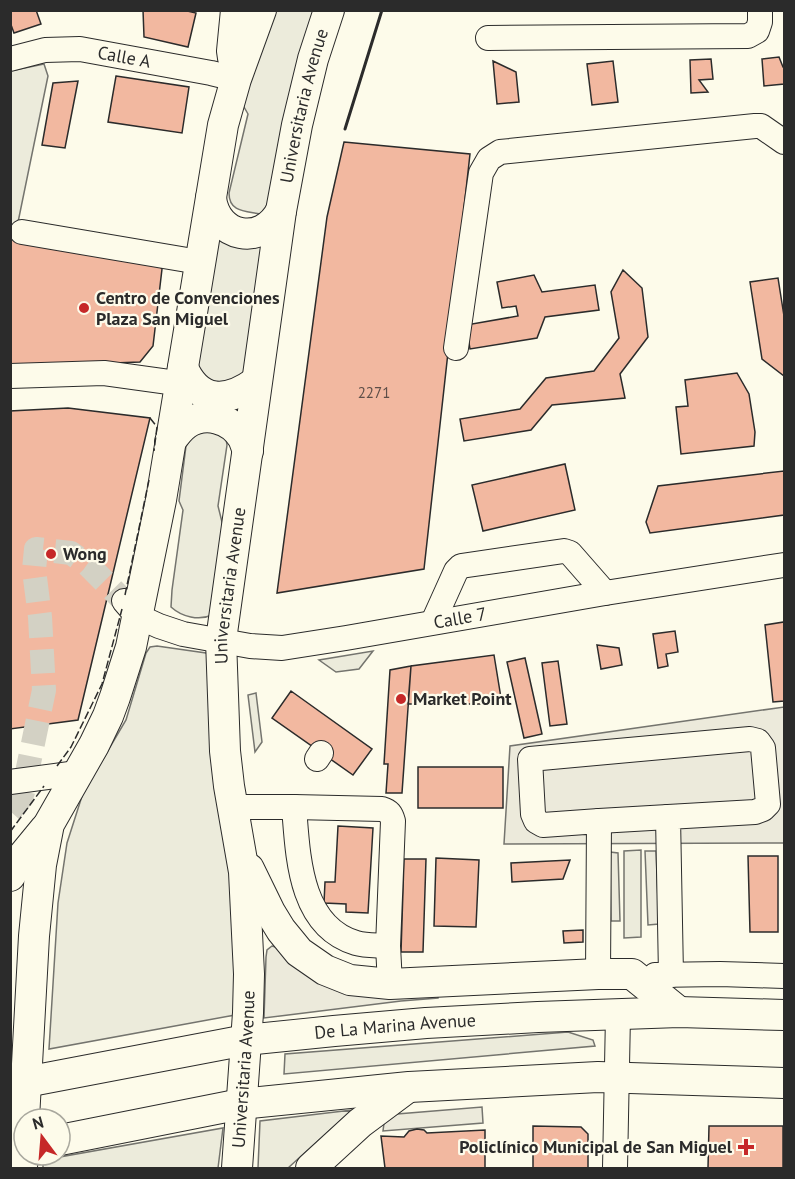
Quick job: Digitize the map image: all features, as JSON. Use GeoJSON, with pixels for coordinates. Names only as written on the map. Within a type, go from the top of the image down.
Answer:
{"type":"FeatureCollection","features":[{"type":"Feature","properties":{"kind":"main road"},"geometry":{"type":"LineString","coordinates":[[236,10],[232,51],[236,79]]}},
{"type":"Feature","properties":{"kind":"main road"},"geometry":{"type":"LineString","coordinates":[[14,868],[49,824],[94,746],[116,697],[130,646],[130,608],[161,500],[223,125],[236,79],[261,10]]}},
{"type":"Feature","properties":{"kind":"main road","name":"Universitaria Avenue"},"geometry":{"type":"LineString","coordinates":[[237,1168],[249,975],[245,880],[225,751],[221,640],[281,211],[297,125],[313,59],[329,10]]}},
{"type":"Feature","properties":{"kind":"main road"},"geometry":{"type":"LineString","coordinates":[[211,198],[214,213],[224,225],[244,234],[260,232],[273,224],[281,211]]}},
{"type":"Feature","properties":{"kind":"main road"},"geometry":{"type":"LineString","coordinates":[[182,377],[204,393],[215,397],[230,396],[244,391],[256,381]]}},
{"type":"Feature","properties":{"kind":"main road"},"geometry":{"type":"LineString","coordinates":[[170,442],[177,431],[187,423],[199,418],[212,418],[225,421],[236,428],[244,439],[248,451]]}},
{"type":"Feature","properties":{"kind":"main road"},"geometry":{"type":"LineString","coordinates":[[19,1107],[18,1083],[41,865],[49,824]]}},
{"type":"Feature","properties":{"kind":"main road"},"geometry":{"type":"LineString","coordinates":[[240,850],[270,912],[299,952],[325,970],[350,980],[390,984],[632,974],[680,1012]]}},
{"type":"Feature","properties":{"kind":"main road","name":"De La Marina Avenue"},"geometry":{"type":"LineString","coordinates":[[18,1083],[246,1040],[426,1023],[680,1012],[784,1015]]}},
{"type":"Feature","properties":{"kind":"main road"},"geometry":{"type":"LineString","coordinates":[[72,1138],[241,1104],[409,1088],[598,1077],[784,1083]]}},
{"type":"Feature","properties":{"kind":"main road"},"geometry":{"type":"LineString","coordinates":[[310,1168],[360,1123],[409,1088]]}},
{"type":"Feature","properties":{"kind":"street"},"geometry":{"type":"LineString","coordinates":[[488,38],[748,36],[757,31],[760,10]]}},
{"type":"Feature","properties":{"kind":"street","name":"Calle A"},"geometry":{"type":"LineString","coordinates":[[10,59],[45,50],[80,49],[236,79]]}},
{"type":"Feature","properties":{"kind":"street"},"geometry":{"type":"LineString","coordinates":[[456,348],[481,173],[489,159],[500,152],[755,126],[761,126],[784,142]]}},
{"type":"Feature","properties":{"kind":"street"},"geometry":{"type":"LineString","coordinates":[[22,232],[200,262]]}},
{"type":"Feature","properties":{"kind":"street"},"geometry":{"type":"LineString","coordinates":[[10,376],[104,373],[169,382],[182,377]]}},
{"type":"Feature","properties":{"kind":"street"},"geometry":{"type":"LineString","coordinates":[[433,622],[456,571],[461,566],[564,551],[570,553],[605,592]]}},
{"type":"Feature","properties":{"kind":"street","name":"Calle 7"},"geometry":{"type":"LineString","coordinates":[[130,608],[159,626],[183,634],[250,646],[282,648],[605,592],[784,565]]}},
{"type":"Feature","properties":{"kind":"street"},"geometry":{"type":"LineString","coordinates":[[750,739],[758,741],[763,748],[768,804],[763,809],[755,812],[669,817],[543,825],[536,821],[533,814],[530,759],[750,739]]}},
{"type":"Feature","properties":{"kind":"street"},"geometry":{"type":"LineString","coordinates":[[10,782],[77,773]]}},
{"type":"Feature","properties":{"kind":"street"},"geometry":{"type":"LineString","coordinates":[[233,807],[382,809],[388,811],[393,821],[388,946],[390,984]]}},
{"type":"Feature","properties":{"kind":"street"},"geometry":{"type":"LineString","coordinates":[[294,807],[298,853],[308,897],[319,919],[338,934],[356,943],[388,946]]}},
{"type":"Feature","properties":{"kind":"street"},"geometry":{"type":"LineString","coordinates":[[669,817],[671,975]]}},
{"type":"Feature","properties":{"kind":"street"},"geometry":{"type":"LineString","coordinates":[[598,974],[599,821]]}},
{"type":"Feature","properties":{"kind":"street"},"geometry":{"type":"LineString","coordinates":[[632,974],[784,976]]}},
{"type":"Feature","properties":{"kind":"street"},"geometry":{"type":"LineString","coordinates":[[615,1168],[618,1015]]}},
{"type":"Feature","properties":{"kind":"shaded area"},"geometry":{"type":"Polygon","coordinates":[[[272,11],[317,11],[270,204],[260,214],[239,210],[232,204],[229,193],[248,114],[240,100],[272,11]]]}},
{"type":"Feature","properties":{"kind":"shaded area"},"geometry":{"type":"Polygon","coordinates":[[[44,64],[48,76],[16,232],[10,233],[10,71],[44,64]]]}},
{"type":"Feature","properties":{"kind":"shaded area"},"geometry":{"type":"Polygon","coordinates":[[[212,234],[272,236],[250,377],[213,385],[192,367],[212,234]]]}},
{"type":"Feature","properties":{"kind":"shaded area"},"geometry":{"type":"Polygon","coordinates":[[[202,429],[216,430],[226,439],[218,506],[226,538],[212,615],[196,618],[180,613],[171,607],[183,510],[179,501],[186,446],[202,429]]]}},
{"type":"Feature","properties":{"kind":"shaded area"},"geometry":{"type":"Polygon","coordinates":[[[157,646],[208,655],[236,878],[235,1015],[49,1049],[58,903],[67,843],[83,793],[126,720],[146,653],[150,647],[157,646]]]}},
{"type":"Feature","properties":{"kind":"shaded area"},"geometry":{"type":"Polygon","coordinates":[[[373,651],[359,669],[336,672],[319,660],[373,651]]]}},
{"type":"Feature","properties":{"kind":"shaded area"},"geometry":{"type":"Polygon","coordinates":[[[256,693],[262,742],[255,752],[248,695],[256,693]]]}},
{"type":"Feature","properties":{"kind":"shaded area"},"geometry":{"type":"Polygon","coordinates":[[[784,707],[784,843],[504,844],[510,746],[784,707]]]}},
{"type":"Feature","properties":{"kind":"shaded area"},"geometry":{"type":"Polygon","coordinates":[[[641,850],[641,937],[624,938],[624,851],[641,850]]]}},
{"type":"Feature","properties":{"kind":"shaded area"},"geometry":{"type":"Polygon","coordinates":[[[645,851],[656,851],[659,924],[648,925],[645,851]]]}},
{"type":"Feature","properties":{"kind":"shaded area"},"geometry":{"type":"Polygon","coordinates":[[[610,852],[618,853],[620,921],[611,921],[610,852]]]}},
{"type":"Feature","properties":{"kind":"shaded area"},"geometry":{"type":"Polygon","coordinates":[[[272,946],[438,994],[438,998],[264,1018],[266,957],[267,950],[272,946]]]}},
{"type":"Feature","properties":{"kind":"shaded area"},"geometry":{"type":"Polygon","coordinates":[[[568,1032],[593,1040],[595,1046],[284,1074],[285,1054],[568,1032]]]}},
{"type":"Feature","properties":{"kind":"shaded area"},"geometry":{"type":"Polygon","coordinates":[[[482,1107],[483,1123],[383,1131],[385,1115],[482,1107]]]}},
{"type":"Feature","properties":{"kind":"shaded area"},"geometry":{"type":"Polygon","coordinates":[[[352,1110],[288,1168],[258,1168],[260,1121],[352,1110]]]}},
{"type":"Feature","properties":{"kind":"shaded area"},"geometry":{"type":"Polygon","coordinates":[[[223,1128],[218,1168],[43,1168],[72,1167],[72,1155],[223,1128]]]}},
{"type":"Feature","properties":{"kind":"building"},"geometry":{"type":"Polygon","coordinates":[[[10,10],[36,10],[41,24],[14,33],[10,22],[10,10]]]}},
{"type":"Feature","properties":{"kind":"building"},"geometry":{"type":"Polygon","coordinates":[[[143,10],[183,10],[196,13],[188,47],[144,37],[143,10]]]}},
{"type":"Feature","properties":{"kind":"building"},"geometry":{"type":"Polygon","coordinates":[[[779,57],[784,67],[784,84],[764,86],[762,59],[779,57]]]}},
{"type":"Feature","properties":{"kind":"building"},"geometry":{"type":"Polygon","coordinates":[[[711,59],[713,79],[699,80],[708,92],[691,93],[690,60],[711,59]]]}},
{"type":"Feature","properties":{"kind":"building"},"geometry":{"type":"Polygon","coordinates":[[[493,61],[516,72],[519,102],[497,104],[493,61]]]}},
{"type":"Feature","properties":{"kind":"building"},"geometry":{"type":"Polygon","coordinates":[[[613,61],[618,102],[592,105],[587,64],[613,61]]]}},
{"type":"Feature","properties":{"kind":"building"},"geometry":{"type":"Polygon","coordinates":[[[116,76],[189,87],[182,133],[108,122],[116,76]]]}},
{"type":"Feature","properties":{"kind":"building"},"geometry":{"type":"Polygon","coordinates":[[[78,81],[65,148],[42,145],[53,83],[78,81]]]}},
{"type":"Feature","properties":{"kind":"building"},"geometry":{"type":"Polygon","coordinates":[[[344,142],[470,154],[424,569],[277,593],[327,217],[344,142]]]}},
{"type":"Feature","properties":{"kind":"building","name":"Centro de Convenciones Plaza San Miguel"},"geometry":{"type":"Polygon","coordinates":[[[20,238],[155,259],[162,269],[153,346],[140,362],[10,368],[10,240],[20,238]]]}},
{"type":"Feature","properties":{"kind":"building"},"geometry":{"type":"Polygon","coordinates":[[[623,270],[642,288],[648,337],[620,374],[625,398],[552,405],[531,430],[464,441],[460,419],[520,409],[546,378],[594,371],[619,338],[611,292],[623,270]]]}},
{"type":"Feature","properties":{"kind":"building"},"geometry":{"type":"Polygon","coordinates":[[[534,275],[542,292],[595,285],[599,310],[545,317],[537,338],[470,349],[466,325],[518,316],[516,306],[502,308],[497,282],[534,275]]]}},
{"type":"Feature","properties":{"kind":"building"},"geometry":{"type":"Polygon","coordinates":[[[778,278],[784,316],[784,376],[762,359],[750,282],[778,278]]]}},
{"type":"Feature","properties":{"kind":"building"},"geometry":{"type":"Polygon","coordinates":[[[737,373],[749,394],[755,432],[754,446],[681,454],[676,407],[688,406],[685,380],[737,373]]]}},
{"type":"Feature","properties":{"kind":"building"},"geometry":{"type":"Polygon","coordinates":[[[68,408],[150,418],[78,720],[10,729],[10,411],[68,408]]]}},
{"type":"Feature","properties":{"kind":"building"},"geometry":{"type":"Polygon","coordinates":[[[565,464],[575,510],[483,531],[472,485],[565,464]]]}},
{"type":"Feature","properties":{"kind":"building"},"geometry":{"type":"Polygon","coordinates":[[[784,471],[784,515],[650,533],[646,522],[658,486],[784,471]]]}},
{"type":"Feature","properties":{"kind":"building"},"geometry":{"type":"Polygon","coordinates":[[[784,622],[784,701],[773,702],[765,625],[784,622]]]}},
{"type":"Feature","properties":{"kind":"building"},"geometry":{"type":"Polygon","coordinates":[[[675,631],[678,652],[666,654],[668,666],[658,668],[653,634],[675,631]]]}},
{"type":"Feature","properties":{"kind":"building"},"geometry":{"type":"Polygon","coordinates":[[[597,645],[619,648],[622,665],[601,669],[597,645]]]}},
{"type":"Feature","properties":{"kind":"building"},"geometry":{"type":"Polygon","coordinates":[[[494,655],[502,704],[408,704],[411,666],[494,655]]]}},
{"type":"Feature","properties":{"kind":"building"},"geometry":{"type":"Polygon","coordinates":[[[525,658],[542,734],[524,738],[507,662],[525,658]]]}},
{"type":"Feature","properties":{"kind":"building"},"geometry":{"type":"Polygon","coordinates":[[[558,661],[567,724],[550,726],[542,663],[558,661]]]}},
{"type":"Feature","properties":{"kind":"building"},"geometry":{"type":"Polygon","coordinates":[[[411,666],[402,793],[386,793],[388,764],[384,764],[390,670],[411,666]]]}},
{"type":"Feature","properties":{"kind":"building"},"geometry":{"type":"Polygon","coordinates":[[[291,691],[372,749],[353,775],[272,718],[291,691]]]}},
{"type":"Feature","properties":{"kind":"building"},"geometry":{"type":"Polygon","coordinates":[[[418,767],[503,767],[503,808],[418,808],[418,767]]]}},
{"type":"Feature","properties":{"kind":"building"},"geometry":{"type":"Polygon","coordinates":[[[338,826],[373,828],[368,913],[346,912],[346,904],[324,903],[325,882],[335,882],[338,826]]]}},
{"type":"Feature","properties":{"kind":"building"},"geometry":{"type":"Polygon","coordinates":[[[748,856],[778,856],[778,932],[750,932],[748,856]]]}},
{"type":"Feature","properties":{"kind":"building"},"geometry":{"type":"Polygon","coordinates":[[[436,858],[479,860],[476,927],[434,926],[436,858]]]}},
{"type":"Feature","properties":{"kind":"building"},"geometry":{"type":"Polygon","coordinates":[[[404,859],[426,859],[423,952],[401,952],[404,859]]]}},
{"type":"Feature","properties":{"kind":"building"},"geometry":{"type":"Polygon","coordinates":[[[570,860],[563,879],[512,882],[511,863],[570,860]]]}},
{"type":"Feature","properties":{"kind":"building"},"geometry":{"type":"Polygon","coordinates":[[[583,930],[583,942],[564,943],[563,931],[583,930]]]}},
{"type":"Feature","properties":{"kind":"building"},"geometry":{"type":"Polygon","coordinates":[[[533,1126],[581,1127],[588,1134],[588,1168],[533,1168],[533,1126]]]}},
{"type":"Feature","properties":{"kind":"building","name":"Policlínico Municipal de San Miguel"},"geometry":{"type":"Polygon","coordinates":[[[709,1126],[783,1126],[783,1168],[708,1168],[709,1126]]]}},
{"type":"Feature","properties":{"kind":"building"},"geometry":{"type":"Polygon","coordinates":[[[784,1126],[784,1168],[783,1168],[784,1126]]]}},
{"type":"Feature","properties":{"kind":"building"},"geometry":{"type":"Polygon","coordinates":[[[417,1129],[427,1133],[485,1130],[485,1168],[385,1168],[381,1136],[404,1137],[409,1131],[417,1129]]]}},
{"type":"Feature","properties":{"kind":"tunnel"},"geometry":{"type":"LineString","coordinates":[[10,811],[23,792],[44,690],[40,617],[34,570],[36,549],[71,553],[88,565],[124,601]]}},
{"type":"Feature","properties":{"kind":"fence"},"geometry":{"type":"LineString","coordinates":[[150,418],[157,427],[154,451]]}},
{"type":"Feature","properties":{"kind":"fence"},"geometry":{"type":"LineString","coordinates":[[125,595],[149,480]]}},
{"type":"Feature","properties":{"kind":"fence"},"geometry":{"type":"LineString","coordinates":[[57,766],[71,747],[102,684],[122,609]]}},
{"type":"Feature","properties":{"kind":"fence"},"geometry":{"type":"LineString","coordinates":[[10,832],[44,786]]}},
{"type":"Feature","properties":{"kind":"wall"},"geometry":{"type":"LineString","coordinates":[[345,129],[382,10]]}},
{"type":"Feature","properties":{"kind":"place","name":"Centro de Convenciones Plaza San Miguel"},"geometry":{"type":"Point","coordinates":[84,308]}},
{"type":"Feature","properties":{"kind":"place","name":"Wong"},"geometry":{"type":"Point","coordinates":[51,554]}},
{"type":"Feature","properties":{"kind":"place","name":"Market Point"},"geometry":{"type":"Point","coordinates":[401,699]}},
{"type":"Feature","properties":{"kind":"place","name":"Policlínico Municipal de San Miguel"},"geometry":{"type":"Point","coordinates":[746,1147]}}]}
